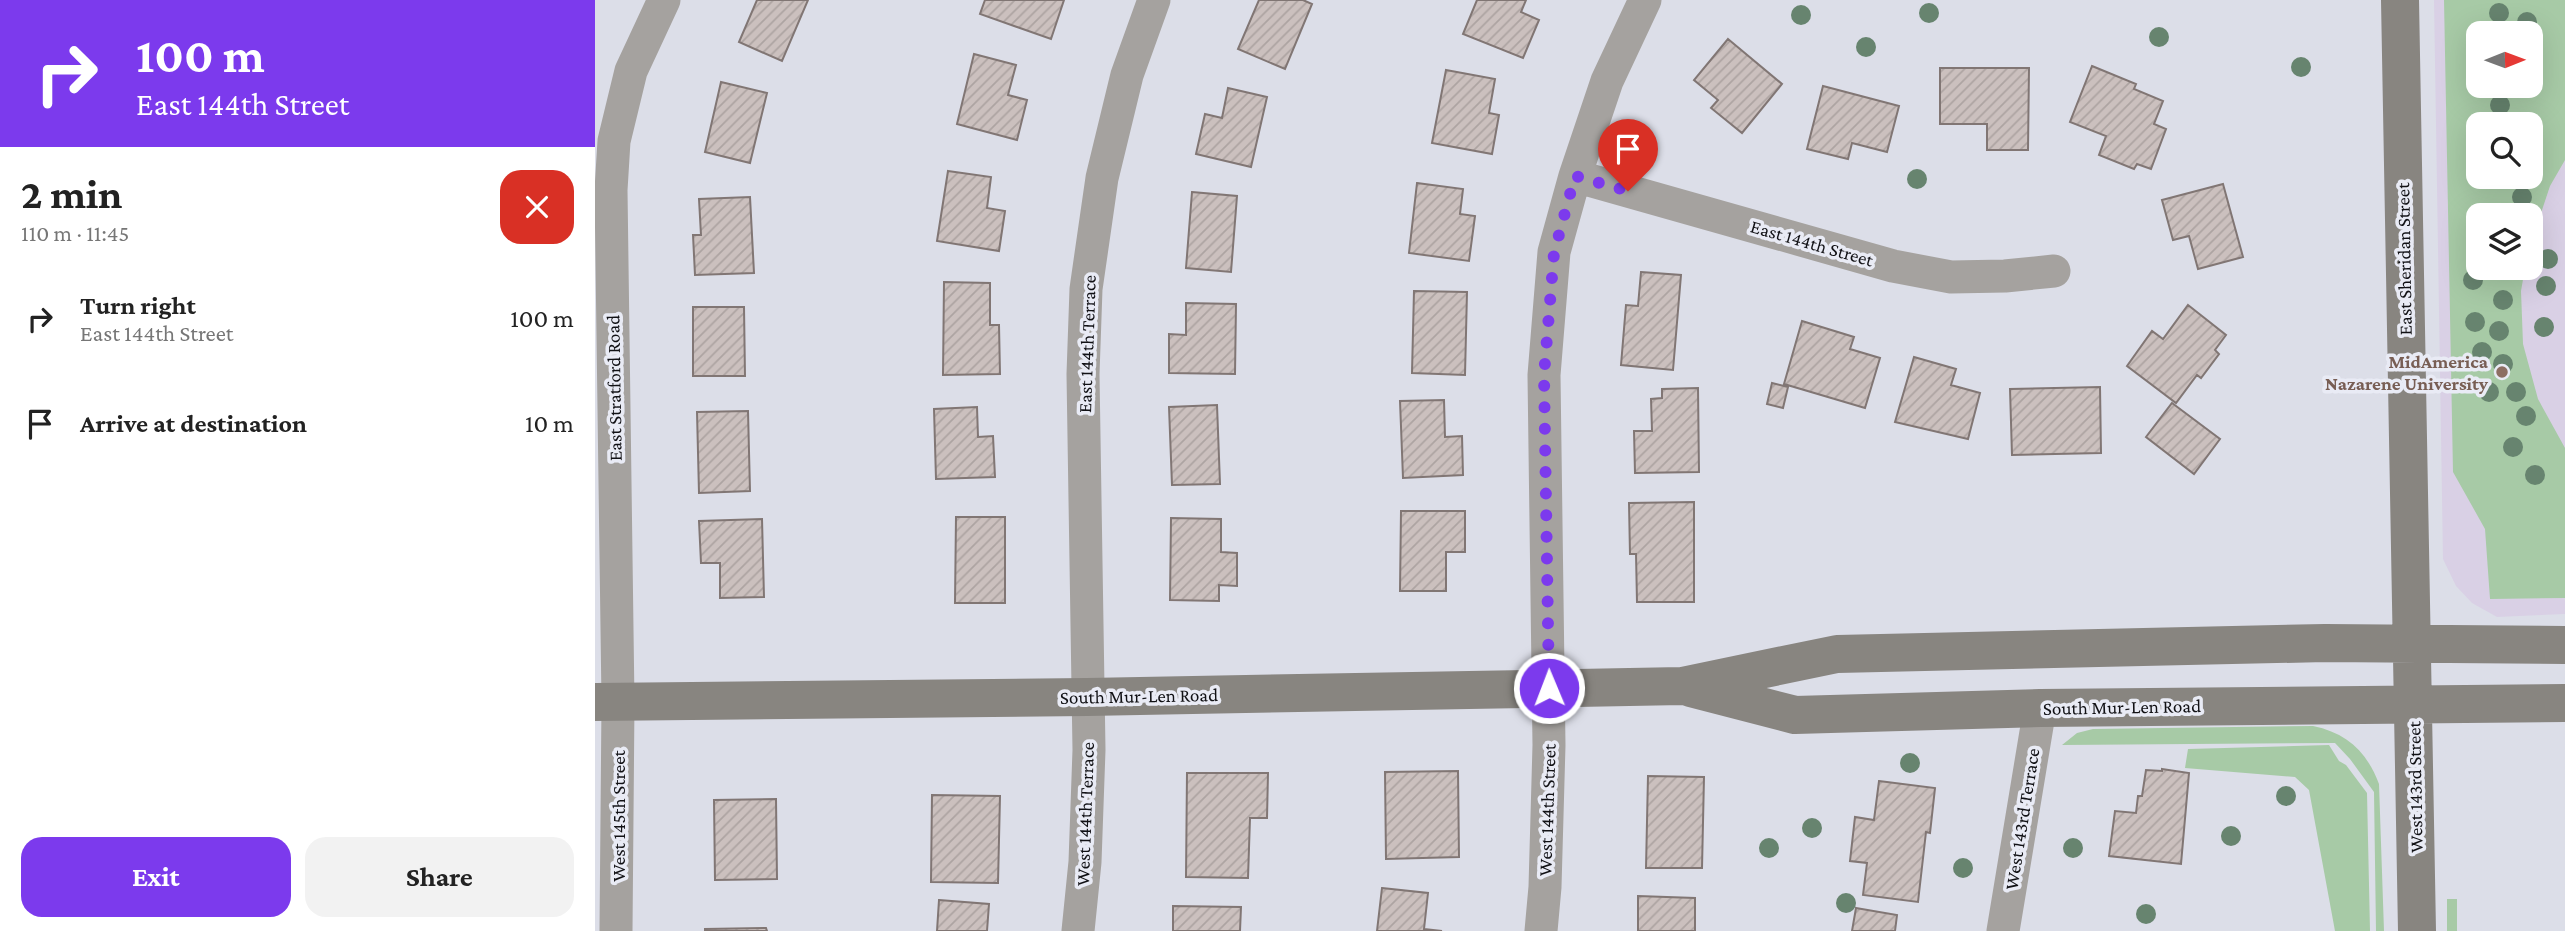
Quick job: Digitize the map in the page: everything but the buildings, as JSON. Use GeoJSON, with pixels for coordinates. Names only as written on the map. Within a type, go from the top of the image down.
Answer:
{"type":"FeatureCollection","features":[{"type":"Feature","properties":{"kind":"main road","name":"East Sheridan Street"},"geometry":{"type":"LineString","coordinates":[[2400,0],[2413,644]]}},
{"type":"Feature","properties":{"kind":"main road","name":"South Mur-Len Road"},"geometry":{"type":"LineString","coordinates":[[607,702],[1087,697],[1682,686],[1837,654],[2325,643],[2565,645]]}},
{"type":"Feature","properties":{"kind":"main road","name":"West 143rd Street"},"geometry":{"type":"LineString","coordinates":[[2413,644],[2417,931]]}},
{"type":"Feature","properties":{"kind":"main road","name":"South Mur-Len Road"},"geometry":{"type":"LineString","coordinates":[[1682,686],[1795,715],[2040,708],[2565,703]]}},
{"type":"Feature","properties":{"kind":"street","name":"East Stratford Road"},"geometry":{"type":"LineString","coordinates":[[607,702],[611,190],[614,141],[631,71],[664,0]]}},
{"type":"Feature","properties":{"kind":"street","name":"East 144th Terrace"},"geometry":{"type":"LineString","coordinates":[[1087,697],[1083,374],[1086,289],[1102,177],[1127,75],[1154,0]]}},
{"type":"Feature","properties":{"kind":"street"},"geometry":{"type":"LineString","coordinates":[[1549,688],[1544,375],[1554,253],[1575,176],[1607,81],[1645,0]]}},
{"type":"Feature","properties":{"kind":"street","name":"East 144th Street"},"geometry":{"type":"LineString","coordinates":[[1575,176],[1893,266],[1951,277],[2005,276],[2054,271]]}},
{"type":"Feature","properties":{"kind":"street","name":"West 144th Street"},"geometry":{"type":"LineString","coordinates":[[1541,931],[1546,848],[1549,688]]}},
{"type":"Feature","properties":{"kind":"street","name":"West 144th Terrace"},"geometry":{"type":"LineString","coordinates":[[1078,931],[1085,862],[1089,750],[1087,697]]}},
{"type":"Feature","properties":{"kind":"street","name":"West 145th Street"},"geometry":{"type":"LineString","coordinates":[[607,702],[616,931]]}},
{"type":"Feature","properties":{"kind":"street","name":"West 143rd Terrace"},"geometry":{"type":"LineString","coordinates":[[2003,931],[2040,708]]}},
{"type":"Feature","properties":{"kind":"shaded area","name":"MidAmerica Nazarene University"},"geometry":{"type":"Polygon","coordinates":[[[2434,0],[2565,0],[2565,614],[2497,617],[2472,603],[2456,586],[2443,559],[2434,0]]]}},
{"type":"Feature","properties":{"kind":"green space"},"geometry":{"type":"Polygon","coordinates":[[[2444,0],[2565,0],[2565,160],[2550,186],[2543,207],[2543,203],[2466,203],[2466,280],[2523,280],[2523,344],[2538,399],[2565,448],[2565,598],[2490,599],[2485,529],[2453,472],[2444,0]]]}},
{"type":"Feature","properties":{"kind":"green space"},"geometry":{"type":"Polygon","coordinates":[[[2313,726],[2346,739],[2362,753],[2379,784],[2384,931],[2376,931],[2374,792],[2335,743],[2062,745],[2077,733],[2093,729],[2313,726]]]}},
{"type":"Feature","properties":{"kind":"green space"},"geometry":{"type":"Polygon","coordinates":[[[2329,745],[2367,793],[2370,931],[2335,931],[2309,790],[2295,777],[2185,768],[2188,749],[2329,745]]]}},
{"type":"Feature","properties":{"kind":"green space"},"geometry":{"type":"Polygon","coordinates":[[[2447,899],[2457,899],[2457,931],[2447,931],[2447,899]]]}},
{"type":"Feature","properties":{"kind":"place","name":"MidAmerica Nazarene University"},"geometry":{"type":"Point","coordinates":[2502,372]}},
{"type":"Feature","properties":{"kind":"route"},"geometry":{"type":"LineString","coordinates":[[1549,688],[1544,375],[1554,253],[1575,176],[1628,191]]}}]}
